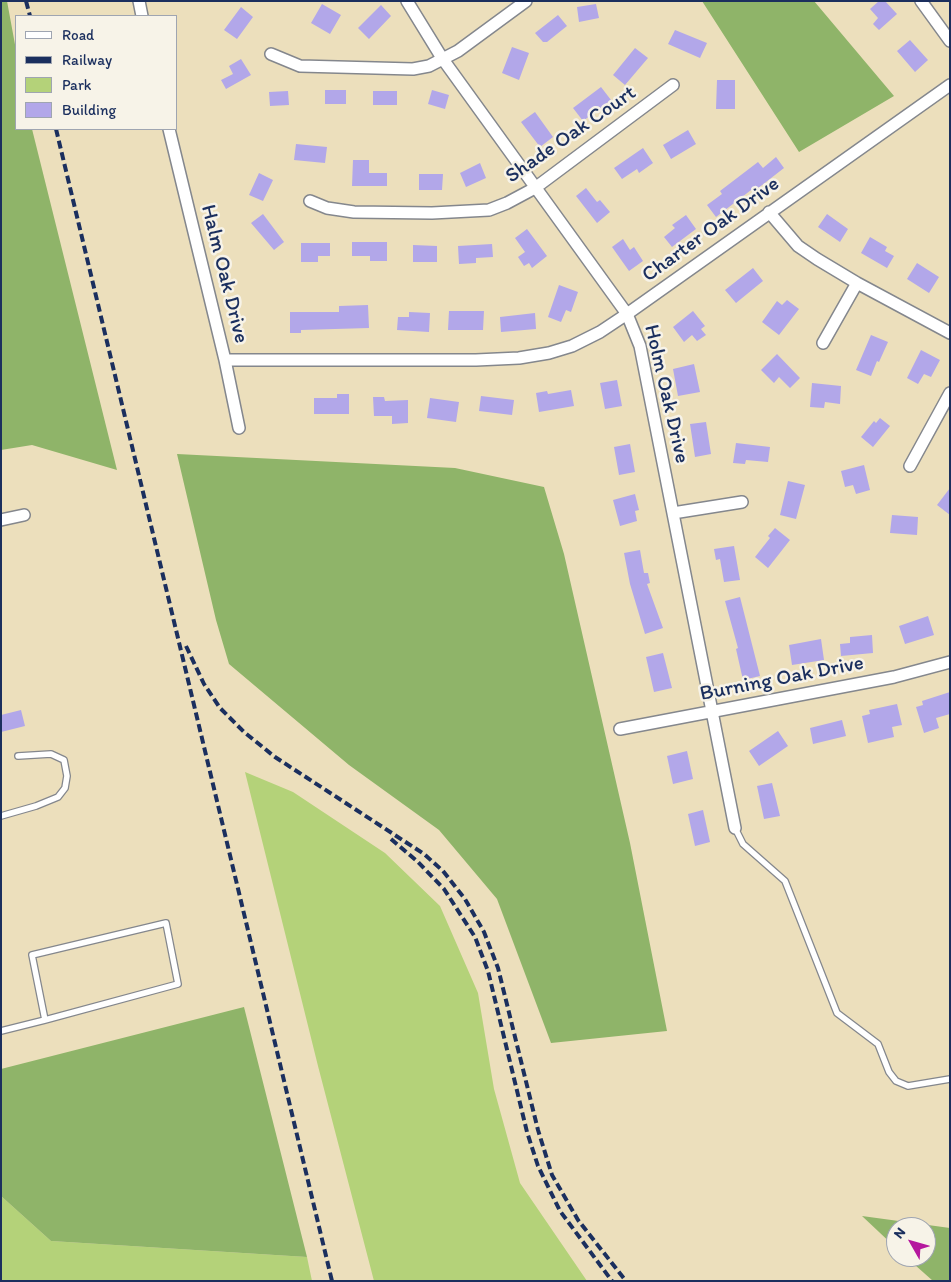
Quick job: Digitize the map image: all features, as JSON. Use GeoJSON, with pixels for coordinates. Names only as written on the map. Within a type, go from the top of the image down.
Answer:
{"type":"FeatureCollection","features":[{"type":"Feature","properties":{"kind":"street"},"geometry":{"type":"LineString","coordinates":[[139,1],[142,15]]}},
{"type":"Feature","properties":{"kind":"street","name":"Holm Oak Drive"},"geometry":{"type":"LineString","coordinates":[[406,1],[442,58],[627,314],[640,346],[735,828]]}},
{"type":"Feature","properties":{"kind":"street"},"geometry":{"type":"LineString","coordinates":[[271,54],[300,66],[413,69],[429,66],[458,51],[526,1]]}},
{"type":"Feature","properties":{"kind":"street"},"geometry":{"type":"LineString","coordinates":[[921,1],[950,41]]}},
{"type":"Feature","properties":{"kind":"street","name":"Shade Oak Court"},"geometry":{"type":"LineString","coordinates":[[310,201],[320,206],[354,212],[477,212],[490,210],[535,188],[673,85]]}},
{"type":"Feature","properties":{"kind":"street","name":"Charter Oak Drive"},"geometry":{"type":"LineString","coordinates":[[225,360],[476,360],[519,358],[549,353],[572,346],[600,332],[627,314],[950,85]]}},
{"type":"Feature","properties":{"kind":"street","name":"Halm Oak Drive"},"geometry":{"type":"LineString","coordinates":[[170,130],[240,428]]}},
{"type":"Feature","properties":{"kind":"street"},"geometry":{"type":"LineString","coordinates":[[769,212],[798,246],[817,260],[950,333]]}},
{"type":"Feature","properties":{"kind":"street"},"geometry":{"type":"LineString","coordinates":[[823,343],[857,283]]}},
{"type":"Feature","properties":{"kind":"street"},"geometry":{"type":"LineString","coordinates":[[910,466],[950,393]]}},
{"type":"Feature","properties":{"kind":"street"},"geometry":{"type":"LineString","coordinates":[[673,513],[742,502]]}},
{"type":"Feature","properties":{"kind":"street"},"geometry":{"type":"LineString","coordinates":[[1,520],[24,515]]}},
{"type":"Feature","properties":{"kind":"street","name":"Burning Oak Drive"},"geometry":{"type":"LineString","coordinates":[[620,729],[894,677],[950,662]]}},
{"type":"Feature","properties":{"kind":"lane"},"geometry":{"type":"LineString","coordinates":[[1,816],[36,806],[58,797],[65,788],[68,776],[64,760],[51,754],[18,756]]}},
{"type":"Feature","properties":{"kind":"lane"},"geometry":{"type":"LineString","coordinates":[[735,828],[743,844],[785,881],[836,1013],[878,1044],[889,1072],[896,1081],[908,1086],[950,1079]]}},
{"type":"Feature","properties":{"kind":"lane"},"geometry":{"type":"LineString","coordinates":[[1,1031],[45,1020],[178,984],[166,923],[32,955],[45,1020]]}},
{"type":"Feature","properties":{"kind":"green space"},"geometry":{"type":"Polygon","coordinates":[[[1,1],[7,1],[15,45],[15,130],[32,130],[117,470],[32,445],[1,450],[1,1]]]}},
{"type":"Feature","properties":{"kind":"green space"},"geometry":{"type":"Polygon","coordinates":[[[702,1],[814,1],[894,96],[799,152],[702,1]]]}},
{"type":"Feature","properties":{"kind":"green space"},"geometry":{"type":"Polygon","coordinates":[[[177,454],[455,468],[544,487],[564,554],[630,843],[667,1031],[551,1043],[497,899],[439,830],[349,765],[229,664],[216,620],[177,454]]]}},
{"type":"Feature","properties":{"kind":"green space"},"geometry":{"type":"Polygon","coordinates":[[[245,772],[293,792],[385,853],[440,906],[478,993],[494,1089],[520,1183],[587,1281],[374,1281],[245,772]]]}},
{"type":"Feature","properties":{"kind":"green space"},"geometry":{"type":"Polygon","coordinates":[[[244,1007],[307,1257],[51,1241],[1,1196],[1,1069],[244,1007]]]}},
{"type":"Feature","properties":{"kind":"green space"},"geometry":{"type":"Polygon","coordinates":[[[1,1196],[51,1241],[307,1257],[312,1281],[1,1281],[1,1196]]]}},
{"type":"Feature","properties":{"kind":"green space"},"geometry":{"type":"Polygon","coordinates":[[[862,1216],[886,1219],[886,1239],[862,1216]]]}},
{"type":"Feature","properties":{"kind":"green space"},"geometry":{"type":"Polygon","coordinates":[[[936,1226],[950,1228],[950,1281],[933,1281],[917,1267],[936,1267],[936,1226]]]}},
{"type":"Feature","properties":{"kind":"building"},"geometry":{"type":"Polygon","coordinates":[[[879,1],[885,1],[897,14],[879,30],[873,24],[878,18],[870,9],[879,1]]]}},
{"type":"Feature","properties":{"kind":"building"},"geometry":{"type":"Polygon","coordinates":[[[322,4],[341,15],[330,34],[311,23],[322,4]]]}},
{"type":"Feature","properties":{"kind":"building"},"geometry":{"type":"Polygon","coordinates":[[[596,4],[599,18],[579,22],[577,7],[596,4]]]}},
{"type":"Feature","properties":{"kind":"building"},"geometry":{"type":"Polygon","coordinates":[[[381,5],[391,16],[369,39],[358,28],[381,5]]]}},
{"type":"Feature","properties":{"kind":"building"},"geometry":{"type":"Polygon","coordinates":[[[241,7],[253,17],[237,39],[224,30],[241,7]]]}},
{"type":"Feature","properties":{"kind":"building"},"geometry":{"type":"Polygon","coordinates":[[[558,15],[567,26],[547,42],[543,42],[535,33],[558,15]]]}},
{"type":"Feature","properties":{"kind":"building"},"geometry":{"type":"Polygon","coordinates":[[[675,30],[707,43],[700,58],[668,44],[675,30]]]}},
{"type":"Feature","properties":{"kind":"building"},"geometry":{"type":"Polygon","coordinates":[[[910,40],[928,60],[915,72],[897,51],[910,40]]]}},
{"type":"Feature","properties":{"kind":"building"},"geometry":{"type":"Polygon","coordinates":[[[512,47],[529,53],[519,80],[502,73],[512,47]]]}},
{"type":"Feature","properties":{"kind":"building"},"geometry":{"type":"Polygon","coordinates":[[[635,48],[648,58],[625,85],[613,75],[635,48]]]}},
{"type":"Feature","properties":{"kind":"building"},"geometry":{"type":"Polygon","coordinates":[[[241,59],[251,75],[226,89],[221,80],[233,74],[229,66],[241,59]]]}},
{"type":"Feature","properties":{"kind":"building"},"geometry":{"type":"Polygon","coordinates":[[[717,80],[735,80],[735,109],[716,109],[717,80]]]}},
{"type":"Feature","properties":{"kind":"building"},"geometry":{"type":"Polygon","coordinates":[[[601,87],[611,100],[583,121],[573,108],[601,87]]]}},
{"type":"Feature","properties":{"kind":"building"},"geometry":{"type":"Polygon","coordinates":[[[325,90],[346,90],[346,104],[325,104],[325,90]]]}},
{"type":"Feature","properties":{"kind":"building"},"geometry":{"type":"Polygon","coordinates":[[[432,90],[449,95],[445,109],[428,104],[432,90]]]}},
{"type":"Feature","properties":{"kind":"building"},"geometry":{"type":"Polygon","coordinates":[[[288,91],[289,105],[270,106],[269,92],[288,91]]]}},
{"type":"Feature","properties":{"kind":"building"},"geometry":{"type":"Polygon","coordinates":[[[373,91],[397,91],[397,105],[373,105],[373,91]]]}},
{"type":"Feature","properties":{"kind":"building"},"geometry":{"type":"Polygon","coordinates":[[[535,112],[553,137],[540,147],[521,122],[535,112]]]}},
{"type":"Feature","properties":{"kind":"building"},"geometry":{"type":"Polygon","coordinates":[[[688,130],[696,144],[671,159],[663,145],[688,130]]]}},
{"type":"Feature","properties":{"kind":"building"},"geometry":{"type":"Polygon","coordinates":[[[296,144],[327,147],[325,163],[294,160],[296,144]]]}},
{"type":"Feature","properties":{"kind":"building"},"geometry":{"type":"Polygon","coordinates":[[[643,148],[653,163],[639,173],[637,169],[622,179],[614,168],[643,148]]]}},
{"type":"Feature","properties":{"kind":"building"},"geometry":{"type":"Polygon","coordinates":[[[776,157],[784,168],[757,189],[755,187],[716,217],[707,205],[722,194],[720,191],[758,162],[763,168],[776,157]]]}},
{"type":"Feature","properties":{"kind":"building"},"geometry":{"type":"Polygon","coordinates":[[[353,160],[369,160],[369,173],[387,173],[387,186],[352,186],[353,160]]]}},
{"type":"Feature","properties":{"kind":"building"},"geometry":{"type":"Polygon","coordinates":[[[480,163],[486,178],[466,187],[460,173],[480,163]]]}},
{"type":"Feature","properties":{"kind":"building"},"geometry":{"type":"Polygon","coordinates":[[[259,173],[273,180],[263,201],[249,195],[259,173]]]}},
{"type":"Feature","properties":{"kind":"building"},"geometry":{"type":"Polygon","coordinates":[[[419,174],[443,174],[442,190],[419,190],[419,174]]]}},
{"type":"Feature","properties":{"kind":"building"},"geometry":{"type":"Polygon","coordinates":[[[586,188],[597,202],[600,200],[610,212],[597,223],[576,196],[586,188]]]}},
{"type":"Feature","properties":{"kind":"building"},"geometry":{"type":"Polygon","coordinates":[[[263,214],[284,242],[274,250],[251,223],[263,214]]]}},
{"type":"Feature","properties":{"kind":"building"},"geometry":{"type":"Polygon","coordinates":[[[827,214],[848,229],[840,242],[818,227],[827,214]]]}},
{"type":"Feature","properties":{"kind":"building"},"geometry":{"type":"Polygon","coordinates":[[[686,215],[696,229],[672,247],[664,237],[675,228],[672,225],[686,215]]]}},
{"type":"Feature","properties":{"kind":"building"},"geometry":{"type":"Polygon","coordinates":[[[527,229],[547,256],[532,268],[529,263],[524,266],[518,257],[525,252],[515,238],[527,229]]]}},
{"type":"Feature","properties":{"kind":"building"},"geometry":{"type":"Polygon","coordinates":[[[870,237],[887,247],[885,251],[894,256],[887,268],[861,253],[870,237]]]}},
{"type":"Feature","properties":{"kind":"building"},"geometry":{"type":"Polygon","coordinates":[[[623,239],[630,250],[634,247],[643,261],[629,271],[612,247],[623,239]]]}},
{"type":"Feature","properties":{"kind":"building"},"geometry":{"type":"Polygon","coordinates":[[[352,242],[387,242],[387,261],[370,261],[370,256],[352,256],[352,242]]]}},
{"type":"Feature","properties":{"kind":"building"},"geometry":{"type":"Polygon","coordinates":[[[301,243],[330,243],[330,256],[318,256],[318,262],[301,262],[301,243]]]}},
{"type":"Feature","properties":{"kind":"building"},"geometry":{"type":"Polygon","coordinates":[[[492,244],[493,257],[476,258],[476,263],[459,264],[458,246],[492,244]]]}},
{"type":"Feature","properties":{"kind":"building"},"geometry":{"type":"Polygon","coordinates":[[[413,245],[437,246],[437,262],[413,262],[413,245]]]}},
{"type":"Feature","properties":{"kind":"building"},"geometry":{"type":"Polygon","coordinates":[[[917,263],[939,277],[929,293],[907,279],[917,263]]]}},
{"type":"Feature","properties":{"kind":"building"},"geometry":{"type":"Polygon","coordinates":[[[753,268],[763,281],[736,303],[725,290],[753,268]]]}},
{"type":"Feature","properties":{"kind":"building"},"geometry":{"type":"Polygon","coordinates":[[[559,285],[578,292],[571,312],[566,310],[561,322],[548,317],[559,285]]]}},
{"type":"Feature","properties":{"kind":"building"},"geometry":{"type":"Polygon","coordinates":[[[787,300],[799,309],[779,335],[762,322],[777,301],[782,305],[787,300]]]}},
{"type":"Feature","properties":{"kind":"building"},"geometry":{"type":"Polygon","coordinates":[[[368,305],[369,328],[301,330],[301,333],[290,333],[290,312],[339,312],[339,306],[368,305]]]}},
{"type":"Feature","properties":{"kind":"building"},"geometry":{"type":"Polygon","coordinates":[[[449,311],[484,311],[483,330],[448,330],[449,311]]]}},
{"type":"Feature","properties":{"kind":"building"},"geometry":{"type":"Polygon","coordinates":[[[693,311],[705,326],[701,329],[706,335],[697,341],[692,335],[684,342],[673,327],[693,311]]]}},
{"type":"Feature","properties":{"kind":"building"},"geometry":{"type":"Polygon","coordinates":[[[409,312],[430,313],[429,332],[397,330],[398,317],[409,317],[409,312]]]}},
{"type":"Feature","properties":{"kind":"building"},"geometry":{"type":"Polygon","coordinates":[[[535,313],[536,329],[501,332],[500,317],[535,313]]]}},
{"type":"Feature","properties":{"kind":"building"},"geometry":{"type":"Polygon","coordinates":[[[871,335],[888,342],[871,376],[856,370],[871,335]]]}},
{"type":"Feature","properties":{"kind":"building"},"geometry":{"type":"Polygon","coordinates":[[[921,350],[940,360],[931,377],[924,374],[918,384],[907,378],[921,350]]]}},
{"type":"Feature","properties":{"kind":"building"},"geometry":{"type":"Polygon","coordinates":[[[777,354],[800,378],[790,388],[779,377],[774,383],[761,370],[777,354]]]}},
{"type":"Feature","properties":{"kind":"building"},"geometry":{"type":"Polygon","coordinates":[[[694,364],[700,392],[678,396],[673,369],[694,364]]]}},
{"type":"Feature","properties":{"kind":"building"},"geometry":{"type":"Polygon","coordinates":[[[617,380],[622,406],[605,409],[600,383],[617,380]]]}},
{"type":"Feature","properties":{"kind":"building"},"geometry":{"type":"Polygon","coordinates":[[[812,383],[841,386],[840,404],[825,402],[824,408],[810,407],[812,383]]]}},
{"type":"Feature","properties":{"kind":"building"},"geometry":{"type":"Polygon","coordinates":[[[571,390],[574,406],[539,412],[536,393],[547,391],[548,394],[571,390]]]}},
{"type":"Feature","properties":{"kind":"building"},"geometry":{"type":"Polygon","coordinates":[[[337,394],[349,394],[349,414],[314,414],[314,398],[337,398],[337,394]]]}},
{"type":"Feature","properties":{"kind":"building"},"geometry":{"type":"Polygon","coordinates":[[[481,396],[514,400],[512,415],[479,411],[481,396]]]}},
{"type":"Feature","properties":{"kind":"building"},"geometry":{"type":"Polygon","coordinates":[[[373,397],[384,397],[385,401],[408,400],[408,423],[392,424],[392,416],[374,416],[373,397]]]}},
{"type":"Feature","properties":{"kind":"building"},"geometry":{"type":"Polygon","coordinates":[[[430,398],[459,402],[456,422],[427,418],[430,398]]]}},
{"type":"Feature","properties":{"kind":"building"},"geometry":{"type":"Polygon","coordinates":[[[880,418],[890,426],[873,447],[861,437],[874,421],[876,423],[880,418]]]}},
{"type":"Feature","properties":{"kind":"building"},"geometry":{"type":"Polygon","coordinates":[[[706,422],[711,454],[695,457],[690,424],[706,422]]]}},
{"type":"Feature","properties":{"kind":"building"},"geometry":{"type":"Polygon","coordinates":[[[736,443],[770,447],[768,462],[746,460],[745,464],[733,463],[736,443]]]}},
{"type":"Feature","properties":{"kind":"building"},"geometry":{"type":"Polygon","coordinates":[[[630,444],[635,472],[619,475],[614,447],[630,444]]]}},
{"type":"Feature","properties":{"kind":"building"},"geometry":{"type":"Polygon","coordinates":[[[864,465],[870,490],[856,494],[853,485],[845,487],[841,471],[864,465]]]}},
{"type":"Feature","properties":{"kind":"building"},"geometry":{"type":"Polygon","coordinates":[[[788,481],[805,485],[796,519],[780,515],[788,481]]]}},
{"type":"Feature","properties":{"kind":"building"},"geometry":{"type":"Polygon","coordinates":[[[950,488],[950,515],[937,505],[950,488]]]}},
{"type":"Feature","properties":{"kind":"building"},"geometry":{"type":"Polygon","coordinates":[[[635,494],[639,510],[635,511],[637,521],[620,526],[613,500],[635,494]]]}},
{"type":"Feature","properties":{"kind":"building"},"geometry":{"type":"Polygon","coordinates":[[[892,515],[918,517],[917,535],[890,533],[892,515]]]}},
{"type":"Feature","properties":{"kind":"building"},"geometry":{"type":"Polygon","coordinates":[[[775,528],[790,540],[768,568],[755,557],[770,538],[768,536],[775,528]]]}},
{"type":"Feature","properties":{"kind":"building"},"geometry":{"type":"Polygon","coordinates":[[[734,546],[740,580],[724,582],[720,559],[716,560],[714,549],[734,546]]]}},
{"type":"Feature","properties":{"kind":"building"},"geometry":{"type":"Polygon","coordinates":[[[640,550],[644,573],[648,573],[650,583],[647,584],[663,628],[645,634],[630,584],[624,553],[640,550]]]}},
{"type":"Feature","properties":{"kind":"building"},"geometry":{"type":"Polygon","coordinates":[[[740,597],[760,676],[743,680],[736,649],[738,648],[725,601],[740,597]]]}},
{"type":"Feature","properties":{"kind":"building"},"geometry":{"type":"Polygon","coordinates":[[[928,616],[934,635],[905,644],[899,626],[928,616]]]}},
{"type":"Feature","properties":{"kind":"building"},"geometry":{"type":"Polygon","coordinates":[[[872,635],[873,653],[841,656],[840,644],[850,643],[850,637],[872,635]]]}},
{"type":"Feature","properties":{"kind":"building"},"geometry":{"type":"Polygon","coordinates":[[[821,639],[824,660],[792,665],[789,645],[821,639]]]}},
{"type":"Feature","properties":{"kind":"building"},"geometry":{"type":"Polygon","coordinates":[[[663,653],[672,688],[654,692],[646,657],[663,653]]]}},
{"type":"Feature","properties":{"kind":"building"},"geometry":{"type":"Polygon","coordinates":[[[950,692],[950,714],[936,718],[939,728],[924,733],[916,707],[923,705],[922,701],[950,692]]]}},
{"type":"Feature","properties":{"kind":"building"},"geometry":{"type":"Polygon","coordinates":[[[897,704],[902,725],[892,727],[894,737],[868,743],[862,716],[870,714],[869,710],[897,704]]]}},
{"type":"Feature","properties":{"kind":"building"},"geometry":{"type":"Polygon","coordinates":[[[21,710],[25,726],[1,732],[1,715],[21,710]]]}},
{"type":"Feature","properties":{"kind":"building"},"geometry":{"type":"Polygon","coordinates":[[[842,720],[846,736],[813,744],[810,728],[842,720]]]}},
{"type":"Feature","properties":{"kind":"building"},"geometry":{"type":"Polygon","coordinates":[[[778,731],[788,746],[759,766],[749,751],[778,731]]]}},
{"type":"Feature","properties":{"kind":"building"},"geometry":{"type":"Polygon","coordinates":[[[687,751],[693,779],[673,784],[667,756],[687,751]]]}},
{"type":"Feature","properties":{"kind":"building"},"geometry":{"type":"Polygon","coordinates":[[[772,783],[780,816],[764,819],[757,786],[772,783]]]}},
{"type":"Feature","properties":{"kind":"building"},"geometry":{"type":"Polygon","coordinates":[[[703,810],[710,842],[695,846],[688,814],[703,810]]]}},
{"type":"Feature","properties":{"kind":"railway"},"geometry":{"type":"LineString","coordinates":[[26,1],[30,15]]}},
{"type":"Feature","properties":{"kind":"railway"},"geometry":{"type":"LineString","coordinates":[[56,130],[332,1281]]}},
{"type":"Feature","properties":{"kind":"railway"},"geometry":{"type":"LineString","coordinates":[[186,646],[204,684],[220,708],[244,732],[275,757],[424,854],[443,871],[465,899],[484,932],[498,968],[538,1130],[552,1175],[578,1220],[626,1281]]}},
{"type":"Feature","properties":{"kind":"railway"},"geometry":{"type":"LineString","coordinates":[[391,839],[418,862],[444,889],[475,937],[488,971],[527,1132],[538,1166],[560,1211],[612,1281]]}}]}
